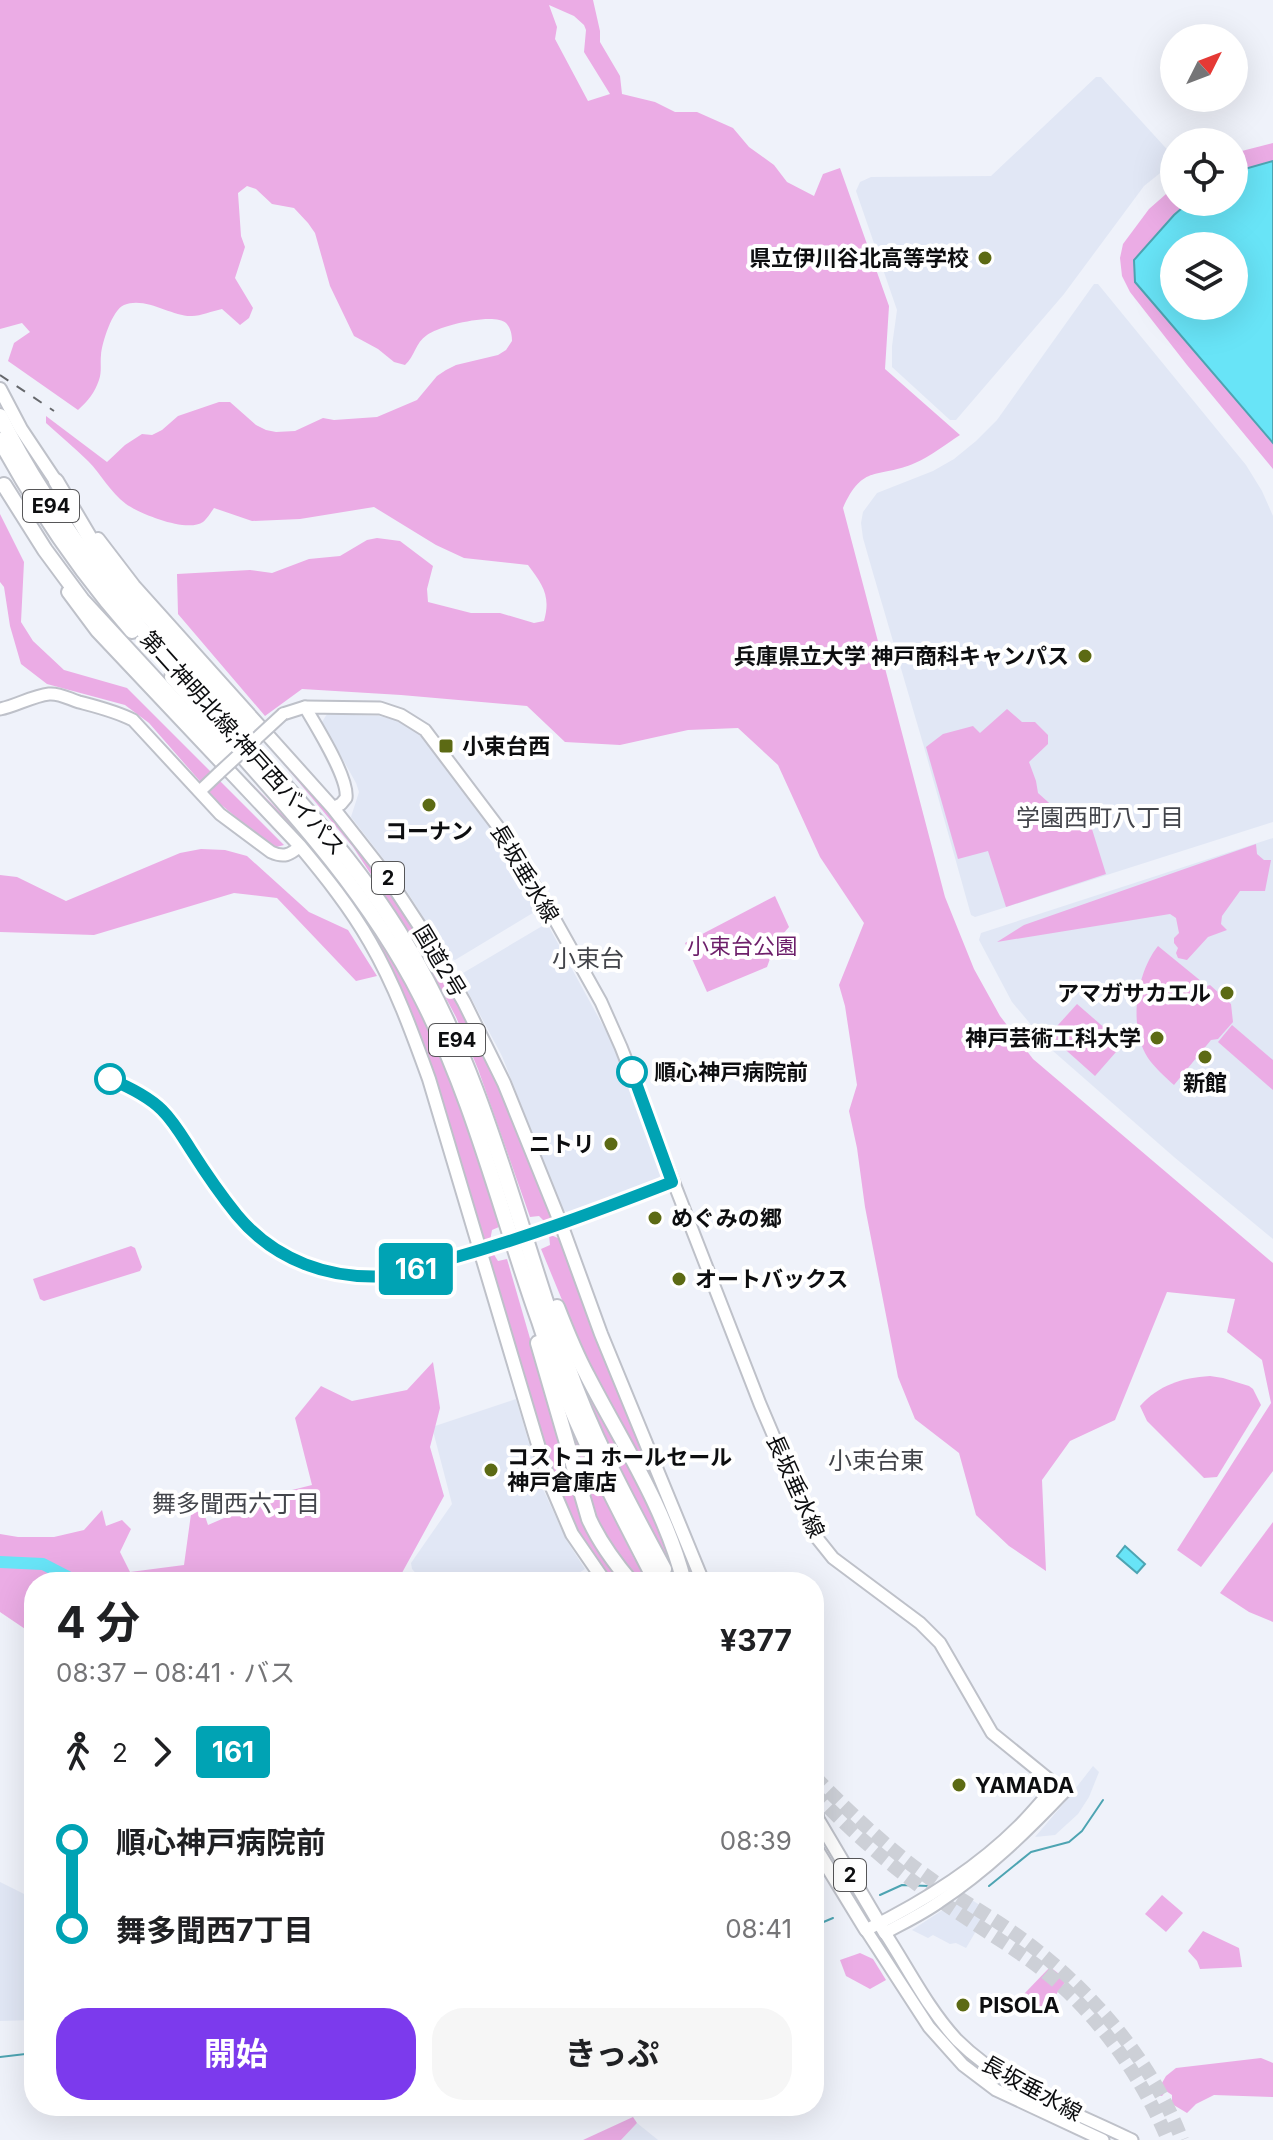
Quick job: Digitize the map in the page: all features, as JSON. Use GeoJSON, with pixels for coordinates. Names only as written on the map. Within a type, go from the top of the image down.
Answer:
{"type":"FeatureCollection","features":[{"type":"Feature","properties":{"kind":"highway"},"geometry":{"type":"LineString","coordinates":[[0,389],[21,429],[91,540],[335,836],[373,893]]}},
{"type":"Feature","properties":{"kind":"highway","name":"第二神明北線;神戸西バイパス"},"geometry":{"type":"LineString","coordinates":[[0,416],[42,491],[107,594],[271,770],[332,841],[373,893],[406,944],[457,1041],[484,1110],[573,1379],[658,1572],[609,1492],[566,1398],[537,1318],[487,1156],[450,1059],[396,951],[310,833],[107,594],[58,536],[0,440]]}},
{"type":"Feature","properties":{"kind":"highway"},"geometry":{"type":"LineString","coordinates":[[2,481],[44,551],[82,600],[189,716],[310,833]]}},
{"type":"Feature","properties":{"kind":"highway","name":"2"},"geometry":{"type":"LineString","coordinates":[[44,551],[60,581],[97,631],[300,846],[327,878],[370,942],[410,1026],[429,1079],[548,1478],[572,1534],[598,1572]]}},
{"type":"Feature","properties":{"kind":"highway","name":"国道2号"},"geometry":{"type":"LineString","coordinates":[[131,589],[333,808],[388,878],[428,939],[497,1066],[561,1224],[601,1334],[699,1572]]}},
{"type":"Feature","properties":{"kind":"highway"},"geometry":{"type":"LineString","coordinates":[[487,1156],[563,1437],[589,1519],[599,1540],[622,1572]]}},
{"type":"Feature","properties":{"kind":"highway"},"geometry":{"type":"LineString","coordinates":[[518,1210],[573,1348],[665,1522],[682,1572]]}},
{"type":"Feature","properties":{"kind":"highway","name":"2"},"geometry":{"type":"LineString","coordinates":[[824,1829],[882,1928]]}},
{"type":"Feature","properties":{"kind":"highway","name":"2"},"geometry":{"type":"LineString","coordinates":[[824,1861],[866,1930]]}},
{"type":"Feature","properties":{"kind":"main road"},"geometry":{"type":"LineString","coordinates":[[0,709],[48,694],[64,695],[122,714],[133,720],[220,814],[271,852],[280,856],[290,855],[300,846]]}},
{"type":"Feature","properties":{"kind":"main road"},"geometry":{"type":"LineString","coordinates":[[305,707],[346,785],[346,798],[333,808]]}},
{"type":"Feature","properties":{"kind":"main road","name":"長坂垂水線"},"geometry":{"type":"LineString","coordinates":[[200,791],[283,714],[305,707],[380,708],[416,723],[434,740],[499,828],[601,1002],[760,1404],[817,1538],[833,1558],[920,1623],[940,1643],[992,1733],[1060,1788],[966,1871],[882,1928],[866,1930],[929,2027],[963,2065],[996,2090],[1103,2140]]}},
{"type":"Feature","properties":{"kind":"main road","name":"長坂垂水線"},"geometry":{"type":"LineString","coordinates":[[882,1928],[940,2017],[973,2054],[1003,2076],[1039,2096],[1132,2140]]}},
{"type":"Feature","properties":{"kind":"shaded area","name":"県立伊川谷北高等学校"},"geometry":{"type":"Polygon","coordinates":[[[1096,77],[1101,77],[1160,142],[1160,173],[1144,186],[1064,294],[956,420],[950,420],[892,367],[897,310],[856,191],[860,182],[871,177],[991,176],[1096,77]]]}},
{"type":"Feature","properties":{"kind":"shaded area","name":"兵庫県立大学 神戸商科キャンパス"},"geometry":{"type":"Polygon","coordinates":[[[1094,284],[1098,284],[1246,465],[1273,516],[1273,822],[975,917],[971,915],[863,538],[863,512],[877,493],[933,471],[976,441],[997,420],[1094,284]]]}},
{"type":"Feature","properties":{"kind":"shaded area"},"geometry":{"type":"Polygon","coordinates":[[[327,714],[379,716],[396,720],[424,738],[498,839],[538,907],[536,911],[455,960],[449,958],[399,879],[351,817],[359,792],[322,722],[327,714]]]}},
{"type":"Feature","properties":{"kind":"shaded area","name":"神戸芸術工科大学"},"geometry":{"type":"Polygon","coordinates":[[[1273,838],[1273,1239],[1053,1051],[1012,1002],[979,940],[981,933],[1273,838]]]}},
{"type":"Feature","properties":{"kind":"shaded area"},"geometry":{"type":"Polygon","coordinates":[[[544,925],[549,927],[607,1033],[627,1078],[661,1174],[659,1178],[570,1213],[562,1210],[502,1056],[462,981],[463,973],[544,925]]]}},
{"type":"Feature","properties":{"kind":"shaded area","name":"コストコ ホールセール 神戸倉庫店"},"geometry":{"type":"Polygon","coordinates":[[[516,1399],[542,1487],[567,1541],[585,1569],[580,1572],[415,1572],[411,1563],[452,1504],[432,1427],[516,1399]]]}},
{"type":"Feature","properties":{"kind":"shaded area"},"geometry":{"type":"Polygon","coordinates":[[[1093,1766],[1099,1772],[1078,1814],[1055,1835],[1035,1837],[1065,1802],[1093,1766]]]}},
{"type":"Feature","properties":{"kind":"shaded area"},"geometry":{"type":"Polygon","coordinates":[[[0,1882],[24,1894],[24,2020],[0,2021],[0,1882]]]}},
{"type":"Feature","properties":{"kind":"shaded area"},"geometry":{"type":"Polygon","coordinates":[[[967,1897],[991,1912],[983,1919],[966,1948],[933,1935],[928,1938],[912,1930],[961,1898],[967,1897]]]}},
{"type":"Feature","properties":{"kind":"shaded area"},"geometry":{"type":"Polygon","coordinates":[[[637,2123],[658,2140],[621,2140],[637,2123]]]}},
{"type":"Feature","properties":{"kind":"green space"},"geometry":{"type":"Polygon","coordinates":[[[0,0],[593,0],[600,42],[620,76],[622,94],[655,102],[675,112],[697,112],[733,128],[749,147],[774,165],[787,182],[814,196],[823,174],[840,168],[889,306],[885,369],[960,435],[915,463],[865,478],[857,484],[843,508],[945,897],[974,969],[1000,1016],[1033,1059],[1273,1263],[1273,1471],[1201,1567],[1177,1550],[1271,1403],[1262,1360],[1227,1332],[1235,1299],[1167,1292],[1115,1420],[1070,1441],[1042,1480],[1046,1571],[1009,1546],[976,1515],[959,1453],[915,1419],[898,1377],[849,1111],[857,1085],[839,985],[864,923],[820,857],[778,765],[738,728],[688,730],[620,745],[565,742],[527,706],[302,689],[265,716],[178,614],[177,574],[250,570],[272,573],[309,559],[340,556],[367,540],[377,538],[400,541],[433,566],[427,589],[428,602],[471,613],[500,613],[534,623],[544,621],[546,612],[542,585],[528,565],[464,558],[436,545],[374,507],[300,519],[252,521],[214,508],[204,521],[196,525],[164,521],[126,504],[88,461],[46,423],[46,416],[107,462],[142,434],[152,435],[178,416],[219,402],[230,402],[256,425],[276,432],[295,431],[323,418],[377,417],[417,400],[446,370],[506,350],[512,341],[506,323],[479,320],[433,331],[423,338],[405,365],[394,362],[354,336],[330,286],[315,233],[308,223],[294,208],[272,204],[256,189],[247,186],[238,193],[241,236],[245,247],[235,278],[253,308],[249,318],[240,325],[222,309],[192,316],[141,303],[124,305],[115,313],[106,335],[97,384],[78,410],[8,361],[14,343],[30,332],[22,323],[0,329],[0,0]],[[549,5],[557,27],[555,39],[588,101],[610,94],[584,52],[586,30],[574,16],[549,5]]]}},
{"type":"Feature","properties":{"kind":"green space"},"geometry":{"type":"Polygon","coordinates":[[[1273,143],[1273,161],[1248,168],[1248,149],[1273,143]]]}},
{"type":"Feature","properties":{"kind":"green space"},"geometry":{"type":"Polygon","coordinates":[[[1160,199],[1160,216],[1173,216],[1134,260],[1135,282],[1160,311],[1160,320],[1168,320],[1273,443],[1273,469],[1187,365],[1130,292],[1122,276],[1120,258],[1123,244],[1160,199]]]}},
{"type":"Feature","properties":{"kind":"green space"},"geometry":{"type":"Polygon","coordinates":[[[0,514],[24,562],[21,622],[33,641],[64,670],[127,688],[284,845],[273,848],[219,803],[149,723],[125,705],[47,684],[21,664],[10,626],[4,587],[0,582],[0,514]]]}},
{"type":"Feature","properties":{"kind":"green space"},"geometry":{"type":"Polygon","coordinates":[[[1007,709],[1022,722],[1035,722],[1048,735],[1048,744],[1029,762],[1038,793],[1057,810],[1057,822],[1070,827],[1086,822],[1091,826],[1106,874],[1006,907],[988,851],[958,859],[926,747],[943,734],[973,726],[980,733],[1007,709]]]}},
{"type":"Feature","properties":{"kind":"green space"},"geometry":{"type":"Polygon","coordinates":[[[257,730],[370,864],[430,951],[481,1046],[510,1111],[552,1217],[546,1223],[539,1216],[530,1217],[478,1069],[456,1017],[418,946],[353,847],[257,730]]]}},
{"type":"Feature","properties":{"kind":"green space"},"geometry":{"type":"Polygon","coordinates":[[[240,772],[291,823],[337,876],[370,920],[405,979],[432,1031],[477,1144],[499,1227],[492,1230],[490,1241],[485,1242],[428,1056],[403,994],[372,935],[240,772]]]}},
{"type":"Feature","properties":{"kind":"green space"},"geometry":{"type":"Polygon","coordinates":[[[1256,844],[1257,854],[1264,860],[1271,860],[1265,891],[1240,891],[1222,916],[1221,924],[1227,930],[1208,937],[1187,960],[1178,958],[1176,953],[1178,948],[1174,938],[1179,933],[1176,918],[1170,914],[997,942],[1024,925],[1256,844]]]}},
{"type":"Feature","properties":{"kind":"green space"},"geometry":{"type":"Polygon","coordinates":[[[201,849],[225,850],[247,856],[309,912],[348,930],[377,976],[356,981],[277,898],[234,893],[94,935],[0,932],[0,875],[17,877],[66,901],[180,853],[201,849]]]}},
{"type":"Feature","properties":{"kind":"green space","name":"小束台公園"},"geometry":{"type":"Polygon","coordinates":[[[775,896],[789,927],[776,942],[767,967],[707,992],[685,943],[775,896]]]}},
{"type":"Feature","properties":{"kind":"green space"},"geometry":{"type":"Polygon","coordinates":[[[1158,946],[1231,1004],[1233,1022],[1218,1039],[1211,1040],[1174,1085],[1148,1058],[1138,1032],[1140,985],[1150,957],[1158,946]]]}},
{"type":"Feature","properties":{"kind":"green space"},"geometry":{"type":"Polygon","coordinates":[[[1077,1004],[1123,1044],[1095,1076],[1049,1035],[1077,1004]]]}},
{"type":"Feature","properties":{"kind":"green space"},"geometry":{"type":"Polygon","coordinates":[[[1232,1025],[1273,1060],[1273,1090],[1218,1042],[1232,1025]]]}},
{"type":"Feature","properties":{"kind":"green space"},"geometry":{"type":"Polygon","coordinates":[[[549,1235],[560,1239],[697,1572],[688,1572],[664,1501],[593,1375],[541,1249],[550,1245],[549,1235]]]}},
{"type":"Feature","properties":{"kind":"green space"},"geometry":{"type":"Polygon","coordinates":[[[131,1246],[135,1248],[142,1267],[140,1271],[44,1301],[40,1299],[33,1279],[131,1246]]]}},
{"type":"Feature","properties":{"kind":"green space"},"geometry":{"type":"Polygon","coordinates":[[[493,1253],[498,1261],[507,1259],[580,1511],[614,1572],[603,1572],[573,1525],[559,1493],[489,1257],[493,1253]]]}},
{"type":"Feature","properties":{"kind":"green space"},"geometry":{"type":"Polygon","coordinates":[[[433,1362],[440,1408],[430,1447],[444,1496],[402,1572],[130,1572],[184,1565],[191,1514],[203,1510],[208,1525],[284,1492],[312,1485],[295,1418],[321,1386],[352,1401],[407,1390],[433,1362]]]}},
{"type":"Feature","properties":{"kind":"green space"},"geometry":{"type":"Polygon","coordinates":[[[1210,1376],[1249,1386],[1261,1405],[1217,1477],[1204,1478],[1147,1421],[1140,1406],[1171,1384],[1210,1376]]]}},
{"type":"Feature","properties":{"kind":"green space"},"geometry":{"type":"Polygon","coordinates":[[[587,1384],[659,1518],[677,1572],[627,1572],[592,1514],[561,1397],[615,1520],[635,1560],[638,1559],[619,1470],[584,1386],[587,1384]]]}},
{"type":"Feature","properties":{"kind":"green space"},"geometry":{"type":"Polygon","coordinates":[[[102,1510],[106,1526],[122,1520],[131,1529],[120,1552],[130,1572],[24,1572],[24,1628],[0,1612],[0,1534],[54,1537],[84,1530],[102,1510]]]}},
{"type":"Feature","properties":{"kind":"green space"},"geometry":{"type":"Polygon","coordinates":[[[1273,1522],[1273,1622],[1249,1612],[1220,1593],[1273,1522]]]}},
{"type":"Feature","properties":{"kind":"green space"},"geometry":{"type":"Polygon","coordinates":[[[1162,1895],[1183,1913],[1166,1932],[1145,1914],[1162,1895]]]}},
{"type":"Feature","properties":{"kind":"green space"},"geometry":{"type":"Polygon","coordinates":[[[1203,1931],[1239,1948],[1242,1967],[1200,1969],[1188,1951],[1203,1931]]]}},
{"type":"Feature","properties":{"kind":"green space"},"geometry":{"type":"Polygon","coordinates":[[[860,1953],[873,1959],[886,1980],[870,1989],[846,1976],[840,1960],[860,1953]]]}},
{"type":"Feature","properties":{"kind":"green space"},"geometry":{"type":"Polygon","coordinates":[[[1050,1967],[1067,1980],[1042,2013],[1024,1994],[1050,1967]]]}},
{"type":"Feature","properties":{"kind":"green space"},"geometry":{"type":"Polygon","coordinates":[[[1261,2058],[1273,2063],[1273,2097],[1214,2095],[1196,2104],[1187,2113],[1172,2104],[1172,2095],[1166,2091],[1162,2096],[1155,2095],[1166,2076],[1176,2068],[1261,2058]]]}},
{"type":"Feature","properties":{"kind":"green space"},"geometry":{"type":"Polygon","coordinates":[[[633,2117],[637,2123],[621,2140],[583,2140],[633,2117]]]}},
{"type":"Feature","properties":{"kind":"water"},"geometry":{"type":"Polygon","coordinates":[[[1273,161],[1273,443],[1168,320],[1248,320],[1248,232],[1160,232],[1160,311],[1135,282],[1134,260],[1173,216],[1248,216],[1248,168],[1273,161]]]}},
{"type":"Feature","properties":{"kind":"water"},"geometry":{"type":"Polygon","coordinates":[[[1125,1546],[1145,1564],[1137,1573],[1117,1556],[1125,1546]]]}},
{"type":"Feature","properties":{"kind":"waterway"},"geometry":{"type":"LineString","coordinates":[[0,1562],[43,1564],[59,1572]]}},
{"type":"Feature","properties":{"kind":"waterway"},"geometry":{"type":"LineString","coordinates":[[989,1886],[1031,1852],[1069,1842],[1082,1831],[1103,1800]]}},
{"type":"Feature","properties":{"kind":"waterway"},"geometry":{"type":"LineString","coordinates":[[880,1895],[902,1885],[929,1886]]}},
{"type":"Feature","properties":{"kind":"waterway"},"geometry":{"type":"LineString","coordinates":[[824,1922],[833,1918]]}},
{"type":"Feature","properties":{"kind":"waterway"},"geometry":{"type":"LineString","coordinates":[[0,2057],[24,2054]]}},
{"type":"Feature","properties":{"kind":"tunnel"},"geometry":{"type":"LineString","coordinates":[[824,1786],[898,1854],[1025,1941],[1074,1982],[1137,2056],[1182,2140]]}},
{"type":"Feature","properties":{"kind":"tunnel"},"geometry":{"type":"LineString","coordinates":[[824,1803],[893,1866],[1025,1957],[1069,1993],[1126,2062],[1168,2140]]}},
{"type":"Feature","properties":{"kind":"railway"},"geometry":{"type":"LineString","coordinates":[[0,375],[54,411]]}},
{"type":"Feature","properties":{"kind":"bus line","name":"161"},"geometry":{"type":"LineString","coordinates":[[110,1079],[145,1097],[162,1110],[225,1200],[250,1229],[271,1247],[318,1270],[342,1275],[391,1276],[548,1229],[672,1182],[632,1072]]}},
{"type":"Feature","properties":{"kind":"place","name":"県立伊川谷北高等学校"},"geometry":{"type":"Point","coordinates":[985,258]}},
{"type":"Feature","properties":{"kind":"place","name":"兵庫県立大学 神戸商科キャンパス"},"geometry":{"type":"Point","coordinates":[1085,656]}},
{"type":"Feature","properties":{"kind":"place","name":"小束台西"},"geometry":{"type":"Point","coordinates":[446,746]}},
{"type":"Feature","properties":{"kind":"place","name":"コーナン"},"geometry":{"type":"Point","coordinates":[429,805]}},
{"type":"Feature","properties":{"kind":"place","name":"アマガサカエル"},"geometry":{"type":"Point","coordinates":[1227,993]}},
{"type":"Feature","properties":{"kind":"place","name":"神戸芸術工科大学"},"geometry":{"type":"Point","coordinates":[1157,1038]}},
{"type":"Feature","properties":{"kind":"place","name":"新館"},"geometry":{"type":"Point","coordinates":[1205,1057]}},
{"type":"Feature","properties":{"kind":"place","name":"順心神戸病院前"},"geometry":{"type":"Point","coordinates":[632,1072]}},
{"type":"Feature","properties":{"kind":"place","name":"ニトリ"},"geometry":{"type":"Point","coordinates":[611,1144]}},
{"type":"Feature","properties":{"kind":"place","name":"めぐみの郷"},"geometry":{"type":"Point","coordinates":[655,1218]}},
{"type":"Feature","properties":{"kind":"place","name":"オートバックス"},"geometry":{"type":"Point","coordinates":[679,1279]}},
{"type":"Feature","properties":{"kind":"place","name":"コストコ ホールセール 神戸倉庫店"},"geometry":{"type":"Point","coordinates":[491,1470]}},
{"type":"Feature","properties":{"kind":"place","name":"YAMADA"},"geometry":{"type":"Point","coordinates":[959,1785]}},
{"type":"Feature","properties":{"kind":"place","name":"PISOLA"},"geometry":{"type":"Point","coordinates":[963,2005]}},
{"type":"Feature","properties":{"kind":"district","name":"学園西町八丁目"},"geometry":{"type":"Point","coordinates":[1100,818]}},
{"type":"Feature","properties":{"kind":"district","name":"小束台"},"geometry":{"type":"Point","coordinates":[588,959]}},
{"type":"Feature","properties":{"kind":"district","name":"小束台東"},"geometry":{"type":"Point","coordinates":[876,1461]}},
{"type":"Feature","properties":{"kind":"district","name":"舞多聞西六丁目"},"geometry":{"type":"Point","coordinates":[236,1504]}}]}
